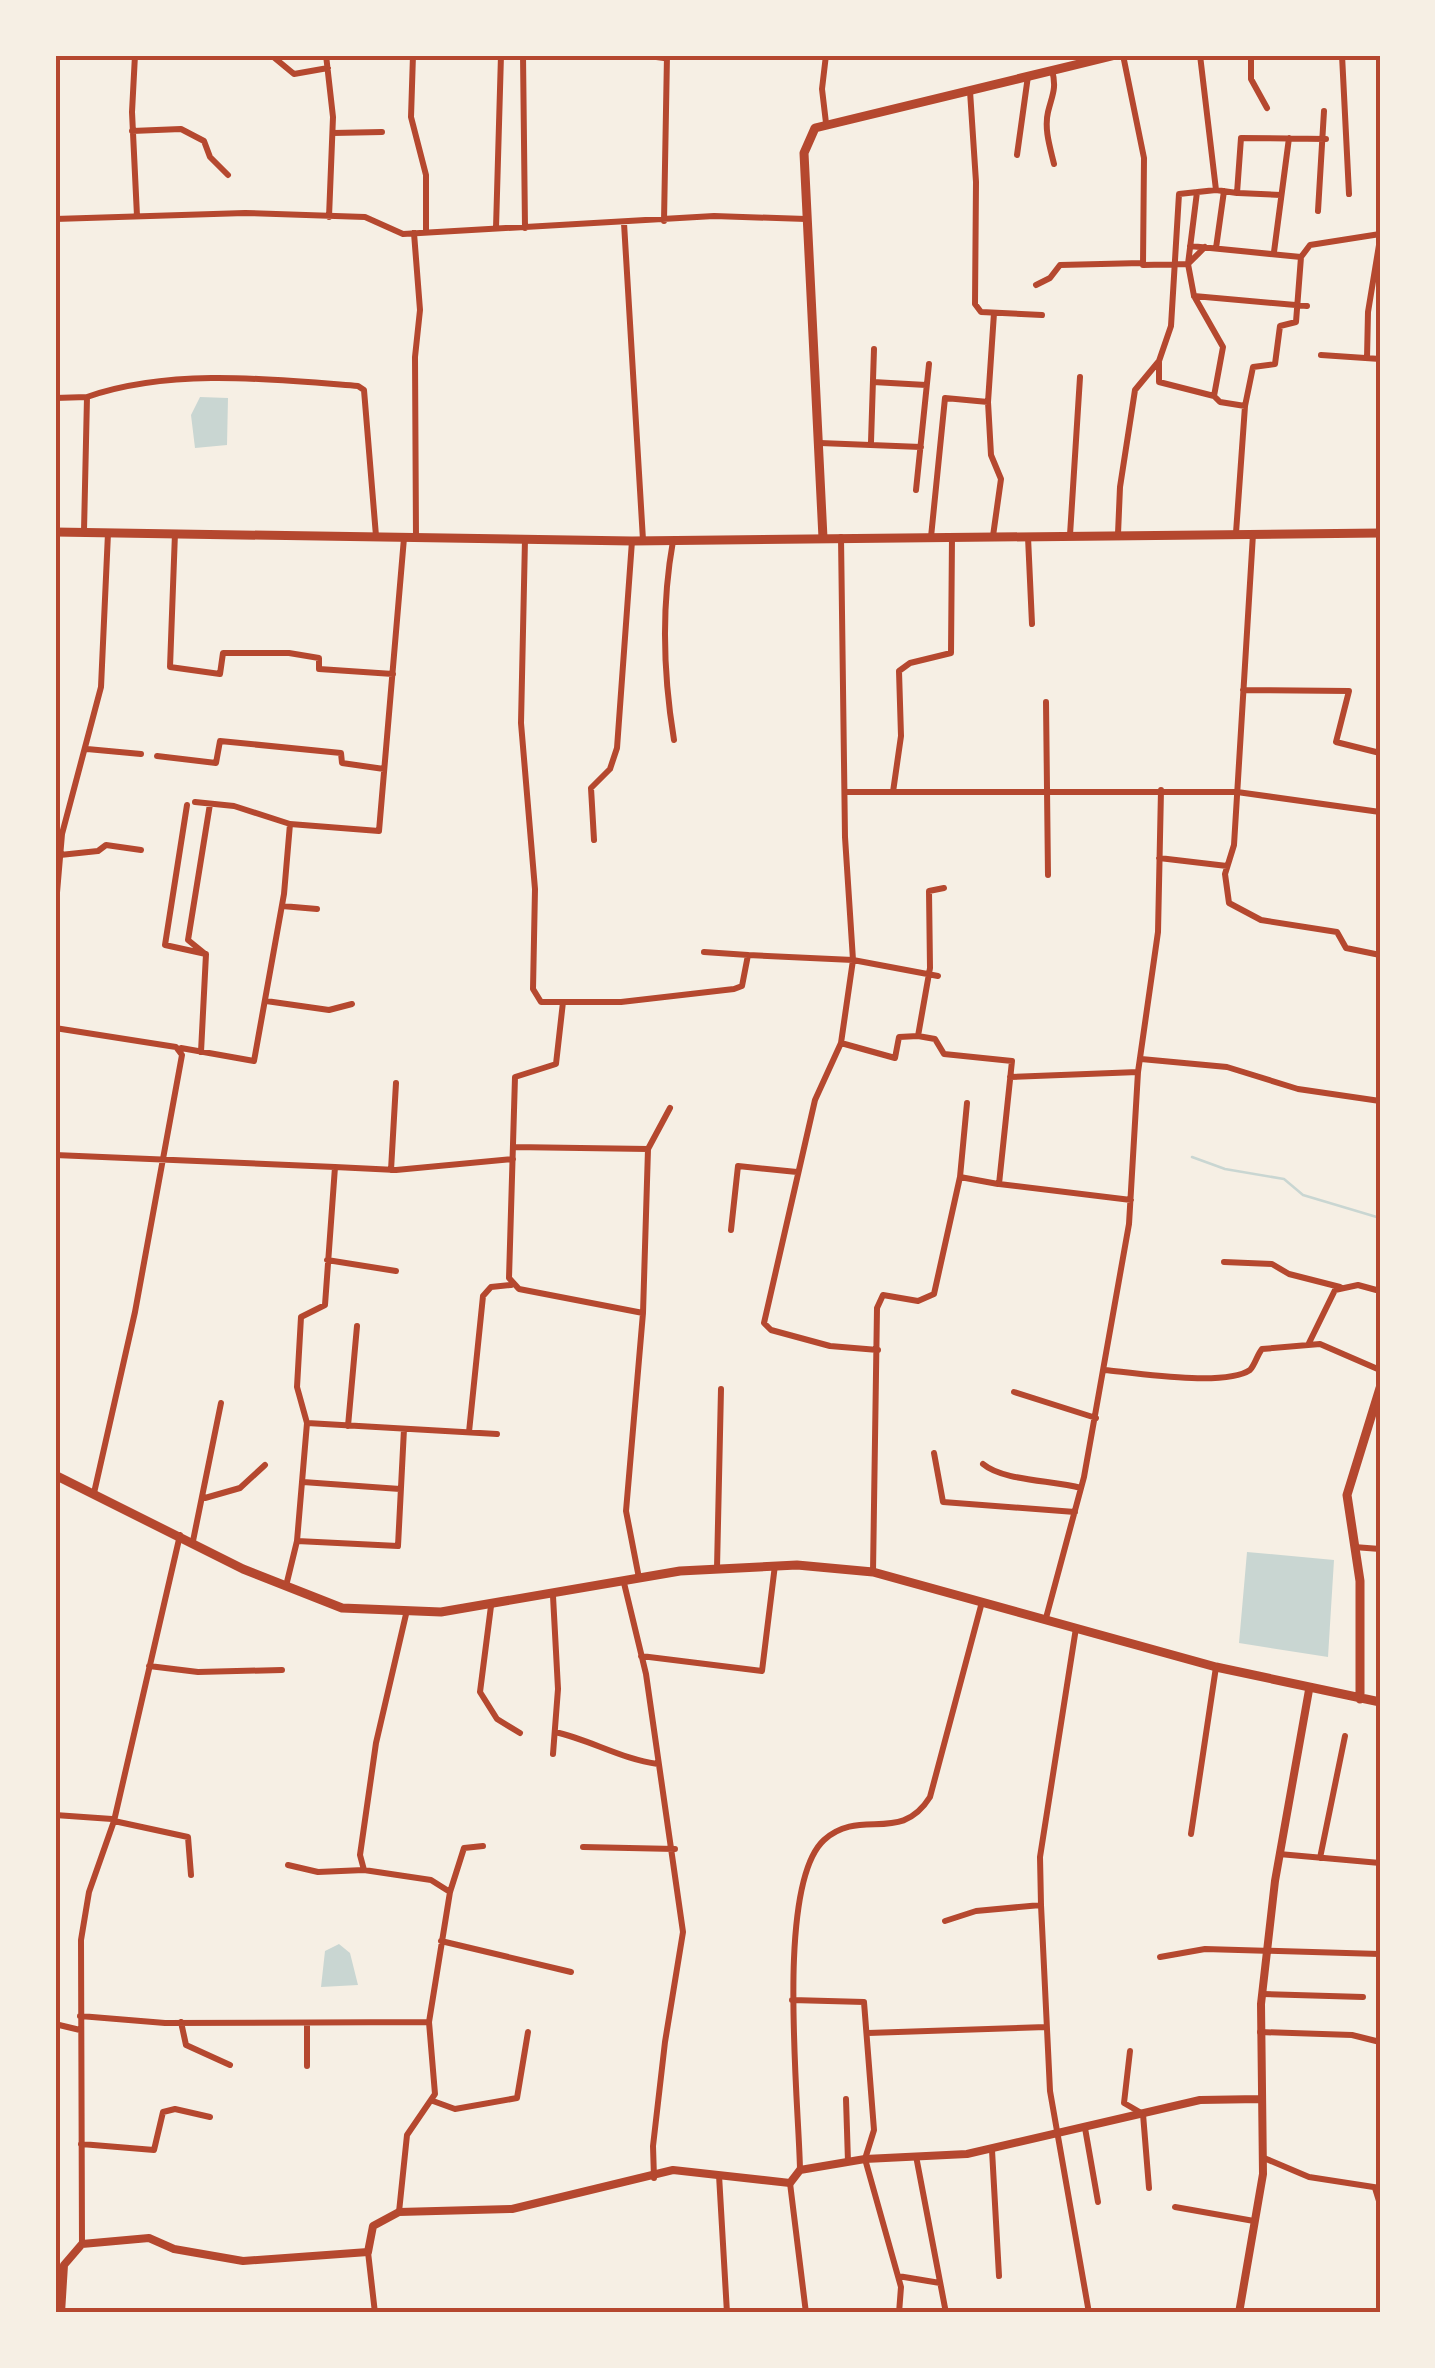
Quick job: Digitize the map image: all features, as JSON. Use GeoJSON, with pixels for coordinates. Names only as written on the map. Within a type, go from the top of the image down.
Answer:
{"type":"FeatureCollection","features":[{"type":"Feature","properties":{"kind":"main road"},"geometry":{"type":"LineString","coordinates":[[822,538],[804,152],[815,128],[1119,55]]}},
{"type":"Feature","properties":{"kind":"main road"},"geometry":{"type":"LineString","coordinates":[[55,532],[174,531],[525,540],[1380,533]]}},
{"type":"Feature","properties":{"kind":"main road"},"geometry":{"type":"LineString","coordinates":[[1360,1699],[1360,1581],[1347,1495],[1380,1388]]}},
{"type":"Feature","properties":{"kind":"main road"},"geometry":{"type":"LineString","coordinates":[[55,1475],[286,1588],[342,1608],[387,1614],[491,1606],[640,1579],[776,1564],[874,1572],[1216,1667],[1309,1690],[1380,1702]]}},
{"type":"Feature","properties":{"kind":"street"},"geometry":{"type":"LineString","coordinates":[[134,55],[132,131],[137,216]]}},
{"type":"Feature","properties":{"kind":"street"},"geometry":{"type":"LineString","coordinates":[[271,55],[294,74],[328,68]]}},
{"type":"Feature","properties":{"kind":"street"},"geometry":{"type":"LineString","coordinates":[[326,55],[333,133],[330,217]]}},
{"type":"Feature","properties":{"kind":"street"},"geometry":{"type":"LineString","coordinates":[[412,55],[411,117],[426,175],[426,231]]}},
{"type":"Feature","properties":{"kind":"street"},"geometry":{"type":"LineString","coordinates":[[496,228],[501,55]]}},
{"type":"Feature","properties":{"kind":"street"},"geometry":{"type":"LineString","coordinates":[[523,55],[525,228]]}},
{"type":"Feature","properties":{"kind":"street"},"geometry":{"type":"LineString","coordinates":[[641,55],[666,56],[664,220]]}},
{"type":"Feature","properties":{"kind":"street"},"geometry":{"type":"LineString","coordinates":[[793,55],[826,55],[822,89],[826,123]]}},
{"type":"Feature","properties":{"kind":"street"},"geometry":{"type":"LineString","coordinates":[[1119,55],[1144,158],[1142,263]]}},
{"type":"Feature","properties":{"kind":"street"},"geometry":{"type":"LineString","coordinates":[[1200,55],[1220,191],[1216,248]]}},
{"type":"Feature","properties":{"kind":"street"},"geometry":{"type":"LineString","coordinates":[[1250,55],[1252,79],[1267,108]]}},
{"type":"Feature","properties":{"kind":"street"},"geometry":{"type":"LineString","coordinates":[[1342,55],[1349,194]]}},
{"type":"Feature","properties":{"kind":"street"},"geometry":{"type":"LineString","coordinates":[[1052,70],[1056,97],[1048,110],[1048,138],[1054,164]]}},
{"type":"Feature","properties":{"kind":"street"},"geometry":{"type":"LineString","coordinates":[[1018,155],[1028,76]]}},
{"type":"Feature","properties":{"kind":"street"},"geometry":{"type":"LineString","coordinates":[[970,90],[976,182],[975,304],[981,312],[1042,315]]}},
{"type":"Feature","properties":{"kind":"street"},"geometry":{"type":"LineString","coordinates":[[1318,211],[1326,139],[1324,111]]}},
{"type":"Feature","properties":{"kind":"street"},"geometry":{"type":"LineString","coordinates":[[132,131],[181,129],[204,141],[210,157],[228,175]]}},
{"type":"Feature","properties":{"kind":"street"},"geometry":{"type":"LineString","coordinates":[[333,133],[382,132]]}},
{"type":"Feature","properties":{"kind":"street"},"geometry":{"type":"LineString","coordinates":[[1238,193],[1242,138],[1326,139]]}},
{"type":"Feature","properties":{"kind":"street"},"geometry":{"type":"LineString","coordinates":[[1274,252],[1288,138]]}},
{"type":"Feature","properties":{"kind":"street"},"geometry":{"type":"LineString","coordinates":[[1245,406],[1159,382],[1159,361],[1171,326],[1179,194],[1220,191],[1282,195]]}},
{"type":"Feature","properties":{"kind":"street"},"geometry":{"type":"LineString","coordinates":[[1197,192],[1188,264],[1194,296],[1223,347],[1214,396]]}},
{"type":"Feature","properties":{"kind":"street"},"geometry":{"type":"LineString","coordinates":[[55,219],[364,217],[396,232],[414,232],[714,216],[806,219]]}},
{"type":"Feature","properties":{"kind":"street"},"geometry":{"type":"LineString","coordinates":[[594,840],[591,788],[610,769],[617,748],[638,540],[624,223]]}},
{"type":"Feature","properties":{"kind":"street"},"geometry":{"type":"LineString","coordinates":[[414,232],[420,310],[415,357],[416,538]]}},
{"type":"Feature","properties":{"kind":"street"},"geometry":{"type":"LineString","coordinates":[[1236,533],[1245,406],[1254,367],[1274,364],[1280,326],[1296,322],[1303,306],[1300,257],[1310,245],[1380,237],[1368,312],[1367,358]]}},
{"type":"Feature","properties":{"kind":"street"},"geometry":{"type":"LineString","coordinates":[[1190,246],[1300,257]]}},
{"type":"Feature","properties":{"kind":"street"},"geometry":{"type":"LineString","coordinates":[[1036,285],[1050,278],[1060,265],[1142,263],[1148,268],[1188,264],[1205,247]]}},
{"type":"Feature","properties":{"kind":"street"},"geometry":{"type":"LineString","coordinates":[[1194,296],[1303,306]]}},
{"type":"Feature","properties":{"kind":"street"},"geometry":{"type":"LineString","coordinates":[[993,536],[1001,478],[991,454],[988,402],[994,313]]}},
{"type":"Feature","properties":{"kind":"street"},"geometry":{"type":"LineString","coordinates":[[871,442],[874,349]]}},
{"type":"Feature","properties":{"kind":"street"},"geometry":{"type":"LineString","coordinates":[[1321,355],[1380,359]]}},
{"type":"Feature","properties":{"kind":"street"},"geometry":{"type":"LineString","coordinates":[[1118,534],[1120,488],[1135,390],[1159,361]]}},
{"type":"Feature","properties":{"kind":"street"},"geometry":{"type":"LineString","coordinates":[[916,490],[929,364]]}},
{"type":"Feature","properties":{"kind":"street"},"geometry":{"type":"LineString","coordinates":[[1070,535],[1080,378]]}},
{"type":"Feature","properties":{"kind":"street"},"geometry":{"type":"LineString","coordinates":[[55,398],[87,398],[116,387],[196,380],[358,386],[367,398],[376,536]]}},
{"type":"Feature","properties":{"kind":"street"},"geometry":{"type":"LineString","coordinates":[[872,382],[926,385]]}},
{"type":"Feature","properties":{"kind":"street"},"geometry":{"type":"LineString","coordinates":[[84,531],[87,398]]}},
{"type":"Feature","properties":{"kind":"street"},"geometry":{"type":"LineString","coordinates":[[932,537],[946,398],[988,402]]}},
{"type":"Feature","properties":{"kind":"street"},"geometry":{"type":"LineString","coordinates":[[820,443],[871,442],[921,447]]}},
{"type":"Feature","properties":{"kind":"street"},"geometry":{"type":"LineString","coordinates":[[55,916],[60,854],[101,686],[108,530]]}},
{"type":"Feature","properties":{"kind":"street"},"geometry":{"type":"LineString","coordinates":[[174,531],[170,667],[220,674],[224,653],[289,652],[318,658],[319,669],[392,674]]}},
{"type":"Feature","properties":{"kind":"street"},"geometry":{"type":"LineString","coordinates":[[1253,534],[1234,844],[1228,866],[1230,903],[1260,920],[1337,932],[1346,948],[1380,955]]}},
{"type":"Feature","properties":{"kind":"street"},"geometry":{"type":"LineString","coordinates":[[1028,536],[1032,624]]}},
{"type":"Feature","properties":{"kind":"street"},"geometry":{"type":"LineString","coordinates":[[206,954],[165,944],[191,804],[234,806],[290,824],[379,831],[404,537]]}},
{"type":"Feature","properties":{"kind":"street"},"geometry":{"type":"LineString","coordinates":[[894,792],[892,776],[901,736],[899,671],[910,663],[951,653],[952,537]]}},
{"type":"Feature","properties":{"kind":"street"},"geometry":{"type":"LineString","coordinates":[[841,538],[845,837],[853,960],[841,1043],[815,1100],[764,1323],[771,1330],[830,1346],[878,1350]]}},
{"type":"Feature","properties":{"kind":"street"},"geometry":{"type":"LineString","coordinates":[[525,540],[521,723],[535,889],[532,989],[542,1002],[729,990],[742,986],[748,955]]}},
{"type":"Feature","properties":{"kind":"street"},"geometry":{"type":"LineString","coordinates":[[673,540],[666,594],[664,669],[674,740]]}},
{"type":"Feature","properties":{"kind":"street"},"geometry":{"type":"LineString","coordinates":[[1243,690],[1350,690],[1336,742],[1380,754]]}},
{"type":"Feature","properties":{"kind":"street"},"geometry":{"type":"LineString","coordinates":[[1046,702],[1048,875]]}},
{"type":"Feature","properties":{"kind":"street"},"geometry":{"type":"LineString","coordinates":[[157,756],[216,763],[220,741],[341,753],[342,763],[384,769]]}},
{"type":"Feature","properties":{"kind":"street"},"geometry":{"type":"LineString","coordinates":[[87,749],[141,754]]}},
{"type":"Feature","properties":{"kind":"street"},"geometry":{"type":"LineString","coordinates":[[1046,1618],[1096,1418],[1130,1200],[1138,1072],[1158,932],[1161,790]]}},
{"type":"Feature","properties":{"kind":"street"},"geometry":{"type":"LineString","coordinates":[[847,792],[1237,792],[1380,812]]}},
{"type":"Feature","properties":{"kind":"street"},"geometry":{"type":"LineString","coordinates":[[206,954],[188,940],[210,804]]}},
{"type":"Feature","properties":{"kind":"street"},"geometry":{"type":"LineString","coordinates":[[55,1028],[254,1061],[282,906],[290,824]]}},
{"type":"Feature","properties":{"kind":"street"},"geometry":{"type":"LineString","coordinates":[[60,854],[98,852],[106,845],[141,850]]}},
{"type":"Feature","properties":{"kind":"street"},"geometry":{"type":"LineString","coordinates":[[1159,858],[1228,866]]}},
{"type":"Feature","properties":{"kind":"street"},"geometry":{"type":"LineString","coordinates":[[918,1036],[929,974],[929,891],[944,888]]}},
{"type":"Feature","properties":{"kind":"street"},"geometry":{"type":"LineString","coordinates":[[282,906],[317,909]]}},
{"type":"Feature","properties":{"kind":"street"},"geometry":{"type":"LineString","coordinates":[[704,952],[853,960],[938,976]]}},
{"type":"Feature","properties":{"kind":"street"},"geometry":{"type":"LineString","coordinates":[[201,1052],[206,954]]}},
{"type":"Feature","properties":{"kind":"street"},"geometry":{"type":"LineString","coordinates":[[266,1001],[329,1010],[352,1004]]}},
{"type":"Feature","properties":{"kind":"street"},"geometry":{"type":"LineString","coordinates":[[511,1285],[515,1077],[556,1064],[563,1002]]}},
{"type":"Feature","properties":{"kind":"street"},"geometry":{"type":"LineString","coordinates":[[841,1043],[895,1058],[898,1037],[918,1036],[935,1039],[944,1054],[1012,1060],[999,1184]]}},
{"type":"Feature","properties":{"kind":"street"},"geometry":{"type":"LineString","coordinates":[[94,1492],[134,1312],[181,1048]]}},
{"type":"Feature","properties":{"kind":"street"},"geometry":{"type":"LineString","coordinates":[[1141,1059],[1228,1067],[1298,1089],[1380,1101]]}},
{"type":"Feature","properties":{"kind":"street"},"geometry":{"type":"LineString","coordinates":[[1010,1078],[1138,1072]]}},
{"type":"Feature","properties":{"kind":"street"},"geometry":{"type":"LineString","coordinates":[[391,1170],[396,1083]]}},
{"type":"Feature","properties":{"kind":"street"},"geometry":{"type":"LineString","coordinates":[[874,1572],[877,1308],[883,1295],[918,1301],[934,1294],[960,1177],[967,1102]]}},
{"type":"Feature","properties":{"kind":"street"},"geometry":{"type":"LineString","coordinates":[[640,1579],[626,1510],[643,1314],[648,1149],[670,1108]]}},
{"type":"Feature","properties":{"kind":"street"},"geometry":{"type":"LineString","coordinates":[[513,1147],[648,1149]]}},
{"type":"Feature","properties":{"kind":"street"},"geometry":{"type":"LineString","coordinates":[[55,1156],[391,1170],[513,1159]]}},
{"type":"Feature","properties":{"kind":"street"},"geometry":{"type":"LineString","coordinates":[[731,1230],[738,1166],[797,1172]]}},
{"type":"Feature","properties":{"kind":"street"},"geometry":{"type":"LineString","coordinates":[[286,1588],[304,1482],[306,1423],[297,1387],[301,1317],[326,1305],[335,1167]]}},
{"type":"Feature","properties":{"kind":"street"},"geometry":{"type":"LineString","coordinates":[[960,1177],[1130,1200]]}},
{"type":"Feature","properties":{"kind":"street"},"geometry":{"type":"LineString","coordinates":[[327,1260],[396,1271]]}},
{"type":"Feature","properties":{"kind":"street"},"geometry":{"type":"LineString","coordinates":[[1224,1262],[1272,1264],[1289,1274],[1380,1291]]}},
{"type":"Feature","properties":{"kind":"street"},"geometry":{"type":"LineString","coordinates":[[469,1432],[483,1296],[491,1287],[511,1285],[643,1314]]}},
{"type":"Feature","properties":{"kind":"street"},"geometry":{"type":"LineString","coordinates":[[1310,1342],[1330,1296],[1340,1286]]}},
{"type":"Feature","properties":{"kind":"street"},"geometry":{"type":"LineString","coordinates":[[348,1426],[357,1326]]}},
{"type":"Feature","properties":{"kind":"street"},"geometry":{"type":"LineString","coordinates":[[1105,1370],[1191,1379],[1249,1370],[1262,1349],[1310,1342],[1380,1370]]}},
{"type":"Feature","properties":{"kind":"street"},"geometry":{"type":"LineString","coordinates":[[717,1568],[722,1389]]}},
{"type":"Feature","properties":{"kind":"street"},"geometry":{"type":"LineString","coordinates":[[1014,1392],[1096,1418]]}},
{"type":"Feature","properties":{"kind":"street"},"geometry":{"type":"LineString","coordinates":[[193,1540],[222,1404]]}},
{"type":"Feature","properties":{"kind":"street"},"geometry":{"type":"LineString","coordinates":[[306,1423],[498,1434]]}},
{"type":"Feature","properties":{"kind":"street"},"geometry":{"type":"LineString","coordinates":[[1368,1424],[1380,1427]]}},
{"type":"Feature","properties":{"kind":"street"},"geometry":{"type":"LineString","coordinates":[[297,1541],[398,1546],[404,1429]]}},
{"type":"Feature","properties":{"kind":"street"},"geometry":{"type":"LineString","coordinates":[[934,1453],[943,1502],[1074,1512]]}},
{"type":"Feature","properties":{"kind":"street"},"geometry":{"type":"LineString","coordinates":[[983,1464],[997,1476],[1044,1478],[1081,1488]]}},
{"type":"Feature","properties":{"kind":"street"},"geometry":{"type":"LineString","coordinates":[[204,1498],[240,1488],[265,1465]]}},
{"type":"Feature","properties":{"kind":"street"},"geometry":{"type":"LineString","coordinates":[[304,1482],[400,1489]]}},
{"type":"Feature","properties":{"kind":"street"},"geometry":{"type":"LineString","coordinates":[[61,2313],[64,2265],[82,2244],[81,1940],[89,1892],[113,1820],[180,1534]]}},
{"type":"Feature","properties":{"kind":"street"},"geometry":{"type":"LineString","coordinates":[[1353,1547],[1380,1549]]}},
{"type":"Feature","properties":{"kind":"street"},"geometry":{"type":"LineString","coordinates":[[642,1656],[762,1671],[776,1564]]}},
{"type":"Feature","properties":{"kind":"street"},"geometry":{"type":"LineString","coordinates":[[624,1582],[642,1656],[674,1849],[683,1946],[665,2042],[653,2146],[654,2178]]}},
{"type":"Feature","properties":{"kind":"street"},"geometry":{"type":"LineString","coordinates":[[553,1596],[558,1689],[553,1754]]}},
{"type":"Feature","properties":{"kind":"street"},"geometry":{"type":"LineString","coordinates":[[806,2313],[790,2183],[800,2170],[792,2000],[795,1930],[820,1844],[855,1823],[894,1825],[920,1814],[930,1798],[982,1600]]}},
{"type":"Feature","properties":{"kind":"street"},"geometry":{"type":"LineString","coordinates":[[491,1606],[480,1692],[497,1719],[520,1734]]}},
{"type":"Feature","properties":{"kind":"street"},"geometry":{"type":"LineString","coordinates":[[364,1870],[360,1855],[376,1744],[407,1610]]}},
{"type":"Feature","properties":{"kind":"street"},"geometry":{"type":"LineString","coordinates":[[1076,1627],[1040,1857],[1046,2027],[1056,2136],[1089,2313]]}},
{"type":"Feature","properties":{"kind":"street"},"geometry":{"type":"LineString","coordinates":[[149,1666],[198,1672],[282,1670]]}},
{"type":"Feature","properties":{"kind":"street"},"geometry":{"type":"LineString","coordinates":[[1191,1834],[1216,1667]]}},
{"type":"Feature","properties":{"kind":"street"},"geometry":{"type":"LineString","coordinates":[[1239,2313],[1264,2158],[1260,2099],[1262,1994],[1279,1854],[1309,1690]]}},
{"type":"Feature","properties":{"kind":"street"},"geometry":{"type":"LineString","coordinates":[[555,1732],[591,1740],[632,1761],[658,1764]]}},
{"type":"Feature","properties":{"kind":"street"},"geometry":{"type":"LineString","coordinates":[[1320,1858],[1345,1736]]}},
{"type":"Feature","properties":{"kind":"street"},"geometry":{"type":"LineString","coordinates":[[55,1815],[113,1820],[188,1837],[192,1876]]}},
{"type":"Feature","properties":{"kind":"street"},"geometry":{"type":"LineString","coordinates":[[399,2212],[406,2135],[433,2101],[436,2086],[429,2022],[450,1892],[464,1848],[482,1846]]}},
{"type":"Feature","properties":{"kind":"street"},"geometry":{"type":"LineString","coordinates":[[583,1847],[674,1849]]}},
{"type":"Feature","properties":{"kind":"street"},"geometry":{"type":"LineString","coordinates":[[1279,1854],[1380,1864]]}},
{"type":"Feature","properties":{"kind":"street"},"geometry":{"type":"LineString","coordinates":[[288,1865],[318,1872],[364,1870],[431,1880],[450,1892]]}},
{"type":"Feature","properties":{"kind":"street"},"geometry":{"type":"LineString","coordinates":[[945,1921],[976,1911],[1041,1904]]}},
{"type":"Feature","properties":{"kind":"street"},"geometry":{"type":"LineString","coordinates":[[441,1941],[571,1972]]}},
{"type":"Feature","properties":{"kind":"street"},"geometry":{"type":"LineString","coordinates":[[1160,1957],[1204,1949],[1380,1954]]}},
{"type":"Feature","properties":{"kind":"street"},"geometry":{"type":"LineString","coordinates":[[1262,1994],[1362,1997]]}},
{"type":"Feature","properties":{"kind":"street"},"geometry":{"type":"LineString","coordinates":[[792,2000],[864,2002],[874,2130],[865,2159],[898,2276],[899,2313]]}},
{"type":"Feature","properties":{"kind":"street"},"geometry":{"type":"LineString","coordinates":[[80,2016],[180,2022],[429,2022]]}},
{"type":"Feature","properties":{"kind":"street"},"geometry":{"type":"LineString","coordinates":[[180,2022],[186,2044],[230,2066]]}},
{"type":"Feature","properties":{"kind":"street"},"geometry":{"type":"LineString","coordinates":[[55,2024],[80,2030]]}},
{"type":"Feature","properties":{"kind":"street"},"geometry":{"type":"LineString","coordinates":[[306,2024],[307,2066]]}},
{"type":"Feature","properties":{"kind":"street"},"geometry":{"type":"LineString","coordinates":[[868,2033],[1046,2027]]}},
{"type":"Feature","properties":{"kind":"street"},"geometry":{"type":"LineString","coordinates":[[433,2101],[455,2108],[517,2098],[528,2032]]}},
{"type":"Feature","properties":{"kind":"street"},"geometry":{"type":"LineString","coordinates":[[1260,2032],[1352,2035],[1380,2042]]}},
{"type":"Feature","properties":{"kind":"street"},"geometry":{"type":"LineString","coordinates":[[1130,2051],[1124,2103],[1143,2114]]}},
{"type":"Feature","properties":{"kind":"street"},"geometry":{"type":"LineString","coordinates":[[846,2099],[848,2163]]}},
{"type":"Feature","properties":{"kind":"street"},"geometry":{"type":"LineString","coordinates":[[800,2170],[865,2159],[992,2150],[1200,2100],[1260,2099]]}},
{"type":"Feature","properties":{"kind":"street"},"geometry":{"type":"LineString","coordinates":[[82,2144],[154,2150],[163,2112],[175,2109],[210,2117]]}},
{"type":"Feature","properties":{"kind":"street"},"geometry":{"type":"LineString","coordinates":[[1143,2114],[1149,2188]]}},
{"type":"Feature","properties":{"kind":"street"},"geometry":{"type":"LineString","coordinates":[[1085,2128],[1098,2202]]}},
{"type":"Feature","properties":{"kind":"street"},"geometry":{"type":"LineString","coordinates":[[992,2150],[999,2276]]}},
{"type":"Feature","properties":{"kind":"street"},"geometry":{"type":"LineString","coordinates":[[916,2156],[946,2313]]}},
{"type":"Feature","properties":{"kind":"street"},"geometry":{"type":"LineString","coordinates":[[1264,2158],[1309,2177],[1378,2188],[1380,2204]]}},
{"type":"Feature","properties":{"kind":"street"},"geometry":{"type":"LineString","coordinates":[[375,2313],[368,2252],[373,2226],[399,2212],[512,2209],[654,2178],[672,2170],[790,2183]]}},
{"type":"Feature","properties":{"kind":"street"},"geometry":{"type":"LineString","coordinates":[[720,2175],[727,2313]]}},
{"type":"Feature","properties":{"kind":"street"},"geometry":{"type":"LineString","coordinates":[[1175,2207],[1254,2221]]}},
{"type":"Feature","properties":{"kind":"street"},"geometry":{"type":"LineString","coordinates":[[82,2244],[149,2238],[174,2249],[242,2261],[368,2252]]}},
{"type":"Feature","properties":{"kind":"street"},"geometry":{"type":"LineString","coordinates":[[898,2276],[940,2283]]}},
{"type":"Feature","properties":{"kind":"shaded area"},"geometry":{"type":"Polygon","coordinates":[[[200,397],[228,398],[227,445],[195,448],[191,415],[200,397]]]}},
{"type":"Feature","properties":{"kind":"shaded area"},"geometry":{"type":"Polygon","coordinates":[[[1247,1552],[1334,1560],[1328,1657],[1239,1643],[1247,1552]]]}},
{"type":"Feature","properties":{"kind":"shaded area"},"geometry":{"type":"Polygon","coordinates":[[[339,1944],[350,1953],[358,1985],[321,1987],[325,1951],[339,1944]]]}},
{"type":"Feature","properties":{"kind":"waterway"},"geometry":{"type":"LineString","coordinates":[[1192,1157],[1225,1169],[1284,1179],[1303,1195],[1380,1218]]}}]}
